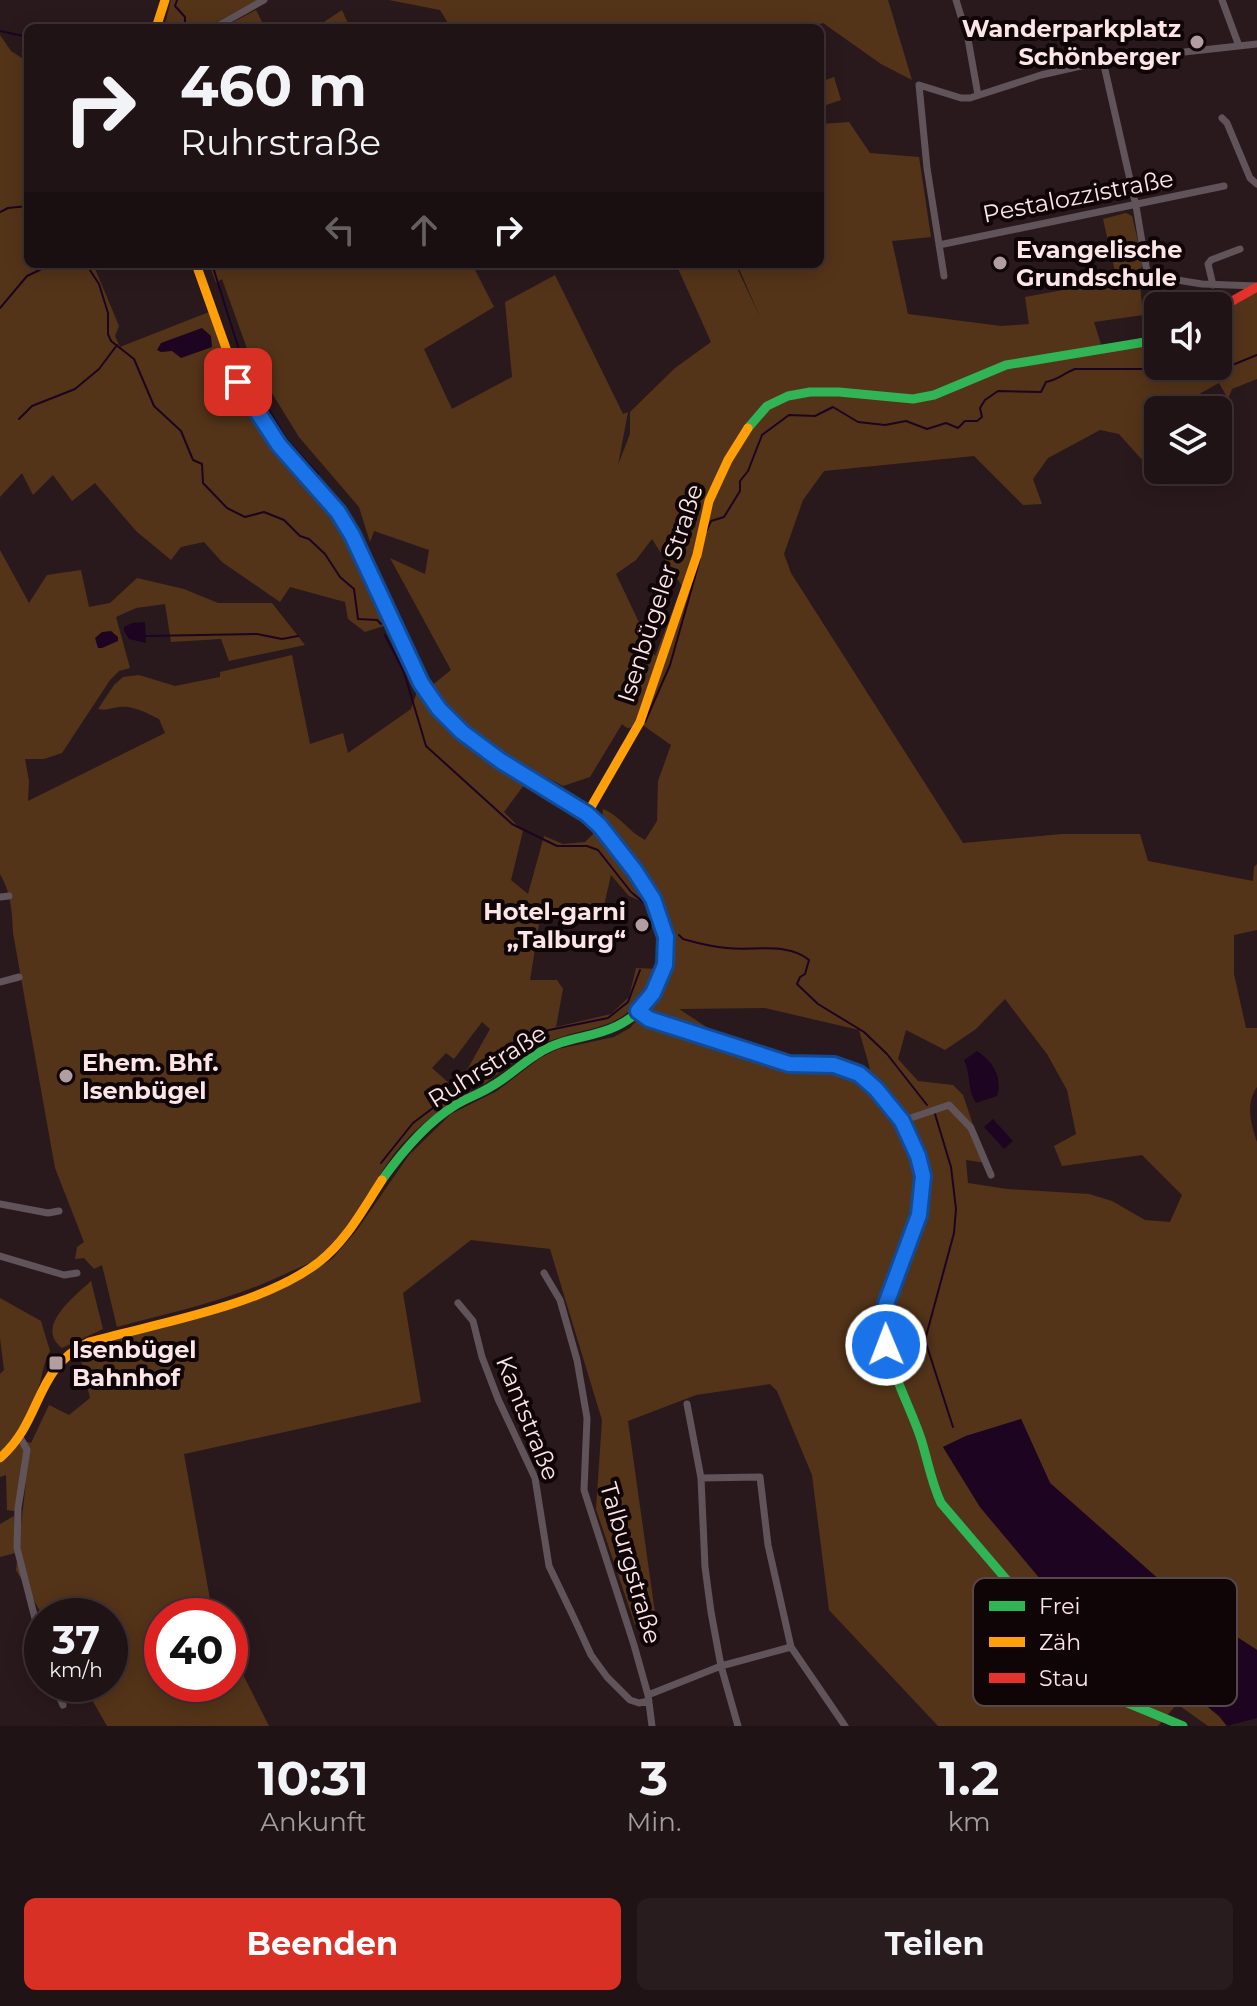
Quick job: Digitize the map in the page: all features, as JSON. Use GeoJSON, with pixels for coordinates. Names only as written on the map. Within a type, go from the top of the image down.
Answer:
{"type":"FeatureCollection","features":[{"type":"Feature","properties":{"kind":"street"},"geometry":{"type":"LineString","coordinates":[[157,24],[165,0]]}},
{"type":"Feature","properties":{"kind":"street"},"geometry":{"type":"LineString","coordinates":[[221,24],[264,0]]}},
{"type":"Feature","properties":{"kind":"street"},"geometry":{"type":"LineString","coordinates":[[956,0],[968,39],[978,95]]}},
{"type":"Feature","properties":{"kind":"street"},"geometry":{"type":"LineString","coordinates":[[1222,0],[1239,46]]}},
{"type":"Feature","properties":{"kind":"street"},"geometry":{"type":"LineString","coordinates":[[944,276],[927,168],[919,85],[961,98],[1103,61],[1257,44]]}},
{"type":"Feature","properties":{"kind":"street"},"geometry":{"type":"LineString","coordinates":[[1103,61],[1136,206],[1147,272]]}},
{"type":"Feature","properties":{"kind":"street"},"geometry":{"type":"LineString","coordinates":[[1222,118],[1227,123],[1250,178],[1257,184]]}},
{"type":"Feature","properties":{"kind":"street","name":"Pestalozzistraße"},"geometry":{"type":"LineString","coordinates":[[939,245],[1224,186]]}},
{"type":"Feature","properties":{"kind":"street"},"geometry":{"type":"LineString","coordinates":[[1213,285],[1208,264],[1211,260],[1240,249]]}},
{"type":"Feature","properties":{"kind":"street","name":"Ruhrstraße"},"geometry":{"type":"LineString","coordinates":[[0,1458],[12,1451],[21,1439],[50,1373],[68,1351],[99,1339],[250,1296],[325,1258],[347,1235],[401,1154],[449,1109],[492,1086],[538,1052],[556,1044],[608,1032],[638,1011],[653,993],[665,965],[666,937],[653,899],[600,826],[587,814],[501,761],[462,732],[439,709],[421,683],[352,535],[338,512],[287,455],[238,382],[197,268]]}},
{"type":"Feature","properties":{"kind":"street"},"geometry":{"type":"LineString","coordinates":[[1158,277],[1213,285],[1257,287]]}},
{"type":"Feature","properties":{"kind":"street"},"geometry":{"type":"LineString","coordinates":[[1232,301],[1257,287]]}},
{"type":"Feature","properties":{"kind":"street","name":"Isenbügeler Straße"},"geometry":{"type":"LineString","coordinates":[[587,814],[640,722],[649,700],[697,555],[709,501],[720,475],[753,421],[767,406],[788,396],[810,392],[913,399],[934,395],[1006,365],[1144,342]]}},
{"type":"Feature","properties":{"kind":"street"},"geometry":{"type":"LineString","coordinates":[[0,982],[19,977]]}},
{"type":"Feature","properties":{"kind":"street"},"geometry":{"type":"LineString","coordinates":[[638,1011],[649,1019],[789,1064],[834,1065],[859,1074],[876,1089],[902,1121],[918,1156],[923,1185],[919,1215],[886,1304],[884,1335],[936,1493],[962,1530],[1004,1578]]}},
{"type":"Feature","properties":{"kind":"street"},"geometry":{"type":"LineString","coordinates":[[902,1121],[949,1105],[966,1121],[991,1175]]}},
{"type":"Feature","properties":{"kind":"street"},"geometry":{"type":"LineString","coordinates":[[0,1204],[48,1213],[59,1211]]}},
{"type":"Feature","properties":{"kind":"street"},"geometry":{"type":"LineString","coordinates":[[0,1256],[64,1275],[77,1273]]}},
{"type":"Feature","properties":{"kind":"street","name":"Talburgstraße"},"geometry":{"type":"LineString","coordinates":[[544,1273],[560,1300],[577,1360],[587,1418],[584,1490],[649,1698],[652,1726]]}},
{"type":"Feature","properties":{"kind":"street","name":"Kantstraße"},"geometry":{"type":"LineString","coordinates":[[458,1303],[473,1321],[482,1357],[498,1399],[535,1478],[549,1566],[579,1630],[600,1669],[621,1693],[639,1703],[649,1698]]}},
{"type":"Feature","properties":{"kind":"street"},"geometry":{"type":"LineString","coordinates":[[687,1404],[701,1478],[705,1567],[721,1666],[738,1726]]}},
{"type":"Feature","properties":{"kind":"street"},"geometry":{"type":"LineString","coordinates":[[21,1439],[27,1450],[18,1508],[17,1548],[30,1598]]}},
{"type":"Feature","properties":{"kind":"street"},"geometry":{"type":"LineString","coordinates":[[701,1478],[760,1477],[768,1545],[791,1647],[844,1726]]}},
{"type":"Feature","properties":{"kind":"street"},"geometry":{"type":"LineString","coordinates":[[649,1698],[721,1666],[791,1647]]}},
{"type":"Feature","properties":{"kind":"street"},"geometry":{"type":"LineString","coordinates":[[1135,1706],[1183,1726]]}},
{"type":"Feature","properties":{"kind":"shaded area"},"geometry":{"type":"Polygon","coordinates":[[[171,0],[258,0],[213,24],[165,24],[171,0]]]}},
{"type":"Feature","properties":{"kind":"shaded area"},"geometry":{"type":"Polygon","coordinates":[[[389,0],[888,0],[912,80],[881,64],[823,23],[449,24],[440,10],[389,0]]]}},
{"type":"Feature","properties":{"kind":"shaded area"},"geometry":{"type":"Polygon","coordinates":[[[256,10],[263,24],[230,24],[256,10]]]}},
{"type":"Feature","properties":{"kind":"shaded area"},"geometry":{"type":"Polygon","coordinates":[[[342,10],[348,24],[321,24],[342,10]]]}},
{"type":"Feature","properties":{"kind":"shaded area"},"geometry":{"type":"Polygon","coordinates":[[[0,35],[11,51],[24,59],[24,268],[95,268],[119,326],[115,336],[120,347],[209,312],[231,378],[253,417],[289,466],[323,501],[343,530],[387,625],[365,632],[348,619],[345,602],[290,587],[280,602],[222,562],[204,542],[181,547],[171,560],[136,531],[95,483],[72,501],[53,475],[33,495],[22,473],[0,497],[0,35]]]}},
{"type":"Feature","properties":{"kind":"shaded area"},"geometry":{"type":"Polygon","coordinates":[[[834,77],[841,100],[824,106],[824,81],[834,77]]]}},
{"type":"Feature","properties":{"kind":"shaded area"},"geometry":{"type":"Polygon","coordinates":[[[849,122],[870,153],[919,157],[931,237],[892,241],[908,314],[1001,326],[1029,324],[1025,297],[1117,280],[1103,219],[1126,213],[1132,216],[1143,262],[1135,275],[1147,273],[1139,276],[1143,315],[1094,322],[1103,351],[1144,339],[1144,380],[1232,380],[1232,303],[1257,288],[1257,379],[1232,389],[1229,396],[1219,383],[1196,396],[1144,396],[1144,462],[1119,434],[1100,430],[1048,458],[1033,479],[1042,504],[1023,505],[974,456],[824,471],[803,500],[784,554],[791,573],[963,843],[1062,834],[1140,834],[1148,861],[1253,881],[1257,864],[1257,930],[1234,935],[1234,974],[1246,1028],[1257,1028],[1257,1087],[1250,1107],[1257,1142],[1257,1650],[1237,1637],[1237,1578],[1157,1578],[1050,1483],[1021,1419],[966,1436],[943,1447],[980,1507],[1040,1578],[973,1578],[973,1706],[1175,1706],[1158,1726],[938,1726],[829,1610],[812,1475],[777,1391],[770,1384],[696,1395],[628,1421],[656,1620],[635,1625],[596,1509],[602,1420],[550,1249],[471,1240],[403,1293],[421,1402],[184,1454],[210,1598],[144,1598],[144,1702],[248,1702],[248,1685],[269,1726],[107,1726],[93,1702],[128,1702],[128,1598],[32,1598],[16,1570],[26,1482],[20,1512],[7,1510],[6,1475],[0,1477],[0,1374],[4,1370],[0,1298],[41,1321],[50,1351],[35,1397],[14,1438],[31,1443],[49,1405],[69,1415],[90,1398],[79,1351],[249,1301],[312,1272],[333,1258],[357,1230],[409,1155],[451,1114],[497,1091],[540,1058],[558,1049],[614,1037],[630,1028],[657,996],[668,965],[670,929],[666,913],[602,823],[603,809],[645,840],[657,821],[658,781],[671,745],[644,726],[627,728],[622,724],[590,777],[563,786],[511,759],[449,711],[431,686],[451,670],[390,558],[425,574],[429,550],[374,531],[370,542],[359,507],[299,437],[254,368],[222,279],[216,283],[210,268],[474,268],[494,307],[424,349],[452,409],[512,377],[505,302],[555,275],[623,414],[628,412],[618,465],[630,434],[630,412],[675,368],[711,342],[678,268],[737,268],[760,317],[739,268],[824,268],[824,124],[849,122]],[[652,539],[636,560],[616,574],[655,656],[682,586],[652,539]],[[1005,999],[976,1029],[945,1050],[906,1030],[898,1059],[918,1081],[953,1085],[963,1095],[986,1163],[966,1160],[968,1183],[1007,1189],[1089,1194],[1112,1201],[1145,1220],[1170,1222],[1182,1195],[1142,1155],[1062,1166],[1054,1146],[1076,1134],[1067,1090],[1047,1054],[1005,999]],[[765,1008],[679,1009],[717,1034],[774,1057],[870,1069],[859,1030],[765,1008]]]}},
{"type":"Feature","properties":{"kind":"shaded area"},"geometry":{"type":"Polygon","coordinates":[[[202,328],[211,336],[212,347],[181,358],[172,351],[157,350],[161,343],[202,328]]]}},
{"type":"Feature","properties":{"kind":"shaded area"},"geometry":{"type":"Polygon","coordinates":[[[0,550],[29,603],[47,575],[81,570],[89,607],[110,603],[137,578],[184,589],[218,603],[272,603],[305,645],[229,661],[221,639],[171,642],[165,604],[136,608],[116,617],[130,668],[119,671],[110,680],[62,753],[44,759],[25,759],[29,781],[28,801],[165,733],[159,719],[140,710],[129,707],[98,709],[123,677],[139,675],[175,686],[220,677],[220,672],[292,655],[310,744],[343,733],[348,753],[411,709],[417,692],[443,726],[524,785],[504,812],[523,831],[511,880],[528,894],[544,836],[563,844],[585,842],[596,831],[633,880],[655,916],[641,901],[629,896],[611,875],[600,923],[542,905],[530,980],[557,980],[563,989],[556,1027],[611,1014],[629,997],[636,968],[659,969],[634,1007],[608,1024],[540,1045],[484,1084],[467,1070],[490,1029],[482,1022],[454,1059],[446,1053],[432,1068],[450,1084],[472,1091],[438,1112],[406,1140],[389,1161],[349,1225],[329,1248],[301,1267],[244,1291],[117,1327],[102,1265],[94,1269],[84,1258],[75,1259],[77,1247],[84,1242],[55,1168],[10,902],[0,874],[0,550]]]}},
{"type":"Feature","properties":{"kind":"shaded area"},"geometry":{"type":"Polygon","coordinates":[[[145,622],[146,643],[129,639],[124,627],[145,622]]]}},
{"type":"Feature","properties":{"kind":"shaded area"},"geometry":{"type":"Polygon","coordinates":[[[111,631],[118,641],[98,648],[95,638],[102,632],[111,631]]]}},
{"type":"Feature","properties":{"kind":"shaded area"},"geometry":{"type":"Polygon","coordinates":[[[977,1051],[992,1065],[998,1076],[999,1089],[997,1096],[976,1103],[964,1060],[977,1051]]]}},
{"type":"Feature","properties":{"kind":"shaded area"},"geometry":{"type":"Polygon","coordinates":[[[993,1119],[1013,1141],[1004,1149],[984,1127],[993,1119]]]}},
{"type":"Feature","properties":{"kind":"shaded area"},"geometry":{"type":"Polygon","coordinates":[[[91,1281],[103,1329],[62,1348],[52,1331],[55,1322],[67,1303],[91,1281]]]}},
{"type":"Feature","properties":{"kind":"shaded area"},"geometry":{"type":"Polygon","coordinates":[[[1021,1419],[1050,1483],[1157,1578],[1040,1578],[980,1507],[943,1447],[966,1436],[1021,1419]]]}},
{"type":"Feature","properties":{"kind":"shaded area"},"geometry":{"type":"Polygon","coordinates":[[[14,1516],[15,1553],[0,1557],[0,1524],[14,1516]]]}},
{"type":"Feature","properties":{"kind":"shaded area"},"geometry":{"type":"Polygon","coordinates":[[[1237,1637],[1257,1650],[1257,1718],[1227,1726],[1207,1706],[1237,1706],[1237,1637]]]}},
{"type":"Feature","properties":{"kind":"shaded area"},"geometry":{"type":"Polygon","coordinates":[[[1180,1706],[1207,1706],[1227,1726],[1208,1726],[1180,1706]]]}},
{"type":"Feature","properties":{"kind":"waterway"},"geometry":{"type":"LineString","coordinates":[[177,0],[175,6],[185,17],[185,24]]}},
{"type":"Feature","properties":{"kind":"waterway"},"geometry":{"type":"LineString","coordinates":[[0,31],[24,36]]}},
{"type":"Feature","properties":{"kind":"waterway"},"geometry":{"type":"LineString","coordinates":[[0,212],[24,206]]}},
{"type":"Feature","properties":{"kind":"waterway"},"geometry":{"type":"LineString","coordinates":[[0,308],[27,276],[44,268]]}},
{"type":"Feature","properties":{"kind":"waterway"},"geometry":{"type":"LineString","coordinates":[[89,268],[99,284],[108,313],[111,341],[134,359],[154,406],[181,431],[193,460],[202,464],[203,483],[227,508],[245,517],[264,512],[284,520],[300,536],[309,539],[354,589],[358,619],[377,620],[381,624]]}},
{"type":"Feature","properties":{"kind":"waterway"},"geometry":{"type":"LineString","coordinates":[[213,268],[246,372]]}},
{"type":"Feature","properties":{"kind":"waterway"},"geometry":{"type":"LineString","coordinates":[[19,419],[32,406],[75,389],[99,369],[117,345]]}},
{"type":"Feature","properties":{"kind":"waterway"},"geometry":{"type":"LineString","coordinates":[[707,530],[711,521],[724,517],[740,491],[740,481],[748,471],[762,435],[789,415],[815,416],[833,407],[858,422],[885,425],[906,421],[927,429],[946,423],[958,428],[965,421],[977,421],[982,417],[980,408],[998,391],[1041,392],[1046,382],[1075,369],[1158,369],[1180,378],[1203,377],[1257,355]]}},
{"type":"Feature","properties":{"kind":"waterway"},"geometry":{"type":"LineString","coordinates":[[252,382],[287,440],[318,474]]}},
{"type":"Feature","properties":{"kind":"waterway"},"geometry":{"type":"LineString","coordinates":[[645,722],[670,665],[700,559]]}},
{"type":"Feature","properties":{"kind":"waterway"},"geometry":{"type":"LineString","coordinates":[[146,636],[257,634],[282,639],[298,636]]}},
{"type":"Feature","properties":{"kind":"waterway"},"geometry":{"type":"LineString","coordinates":[[385,635],[404,672],[426,746],[512,824],[557,846],[587,846],[598,850],[631,892],[648,906]]}},
{"type":"Feature","properties":{"kind":"waterway"},"geometry":{"type":"LineString","coordinates":[[679,935],[683,939],[716,947],[770,948],[801,954],[809,960],[805,974],[797,984],[818,1004],[864,1032],[887,1054],[927,1105]]}},
{"type":"Feature","properties":{"kind":"waterway"},"geometry":{"type":"LineString","coordinates":[[479,1073],[493,1065],[497,1052],[549,1030],[608,1018],[628,1002],[640,970]]}},
{"type":"Feature","properties":{"kind":"waterway"},"geometry":{"type":"LineString","coordinates":[[381,1163],[413,1123],[450,1095]]}},
{"type":"Feature","properties":{"kind":"waterway"},"geometry":{"type":"LineString","coordinates":[[935,1114],[951,1167],[956,1209],[954,1233],[925,1340],[953,1427]]}},
{"type":"Feature","properties":{"kind":"traffic: fast"},"geometry":{"type":"LineString","coordinates":[[748,428],[767,406],[788,396],[839,392],[913,399],[934,395],[1006,365],[1144,342]]}},
{"type":"Feature","properties":{"kind":"traffic: fast"},"geometry":{"type":"LineString","coordinates":[[382,1180],[415,1139],[443,1113],[499,1082],[551,1046],[617,1026],[639,1012],[654,994],[662,975],[665,954],[663,932],[657,910],[634,869]]}},
{"type":"Feature","properties":{"kind":"traffic: fast"},"geometry":{"type":"LineString","coordinates":[[920,1207],[914,1232],[886,1305],[884,1322],[889,1357],[921,1439],[941,1503],[1005,1578]]}},
{"type":"Feature","properties":{"kind":"traffic: fast"},"geometry":{"type":"LineString","coordinates":[[1135,1706],[1183,1726]]}},
{"type":"Feature","properties":{"kind":"traffic: slow"},"geometry":{"type":"LineString","coordinates":[[157,24],[165,0]]}},
{"type":"Feature","properties":{"kind":"traffic: slow"},"geometry":{"type":"LineString","coordinates":[[197,268],[238,382],[286,453]]}},
{"type":"Feature","properties":{"kind":"traffic: slow"},"geometry":{"type":"LineString","coordinates":[[587,814],[640,722],[697,555],[709,501],[728,460],[748,428]]}},
{"type":"Feature","properties":{"kind":"traffic: slow"},"geometry":{"type":"LineString","coordinates":[[0,1458],[25,1427],[48,1380],[71,1353],[89,1342],[239,1302],[296,1277],[319,1262],[338,1244],[382,1180]]}},
{"type":"Feature","properties":{"kind":"traffic: jam"},"geometry":{"type":"LineString","coordinates":[[1232,301],[1257,287]]}},
{"type":"Feature","properties":{"kind":"traffic: jam"},"geometry":{"type":"LineString","coordinates":[[286,453],[338,512],[421,683],[451,719],[485,749],[590,817],[634,869]]}},
{"type":"Feature","properties":{"kind":"traffic: jam"},"geometry":{"type":"LineString","coordinates":[[638,1011],[649,1019],[777,1061],[794,1065],[831,1065],[857,1074],[874,1087],[902,1122],[918,1164],[920,1207]]}},
{"type":"Feature","properties":{"kind":"place","name":"Wanderparkplatz Schönberger"},"geometry":{"type":"Point","coordinates":[1197,42]}},
{"type":"Feature","properties":{"kind":"place","name":"Evangelische Grundschule"},"geometry":{"type":"Point","coordinates":[1000,263]}},
{"type":"Feature","properties":{"kind":"place","name":"Hotel-garni „Talburg“"},"geometry":{"type":"Point","coordinates":[642,925]}},
{"type":"Feature","properties":{"kind":"place","name":"Ehem. Bhf. Isenbügel"},"geometry":{"type":"Point","coordinates":[66,1076]}},
{"type":"Feature","properties":{"kind":"place","name":"Isenbügel Bahnhof"},"geometry":{"type":"Point","coordinates":[56,1363]}},
{"type":"Feature","properties":{"kind":"route"},"geometry":{"type":"LineString","coordinates":[[238,382],[279,445],[338,512],[352,535],[421,683],[439,709],[462,732],[501,761],[587,814],[635,871],[653,899],[666,937],[665,965],[653,993],[638,1011],[649,1019],[789,1064],[834,1065],[859,1074],[876,1089],[902,1121],[922,1168],[923,1185],[919,1215],[886,1304],[886,1345]]}}]}
